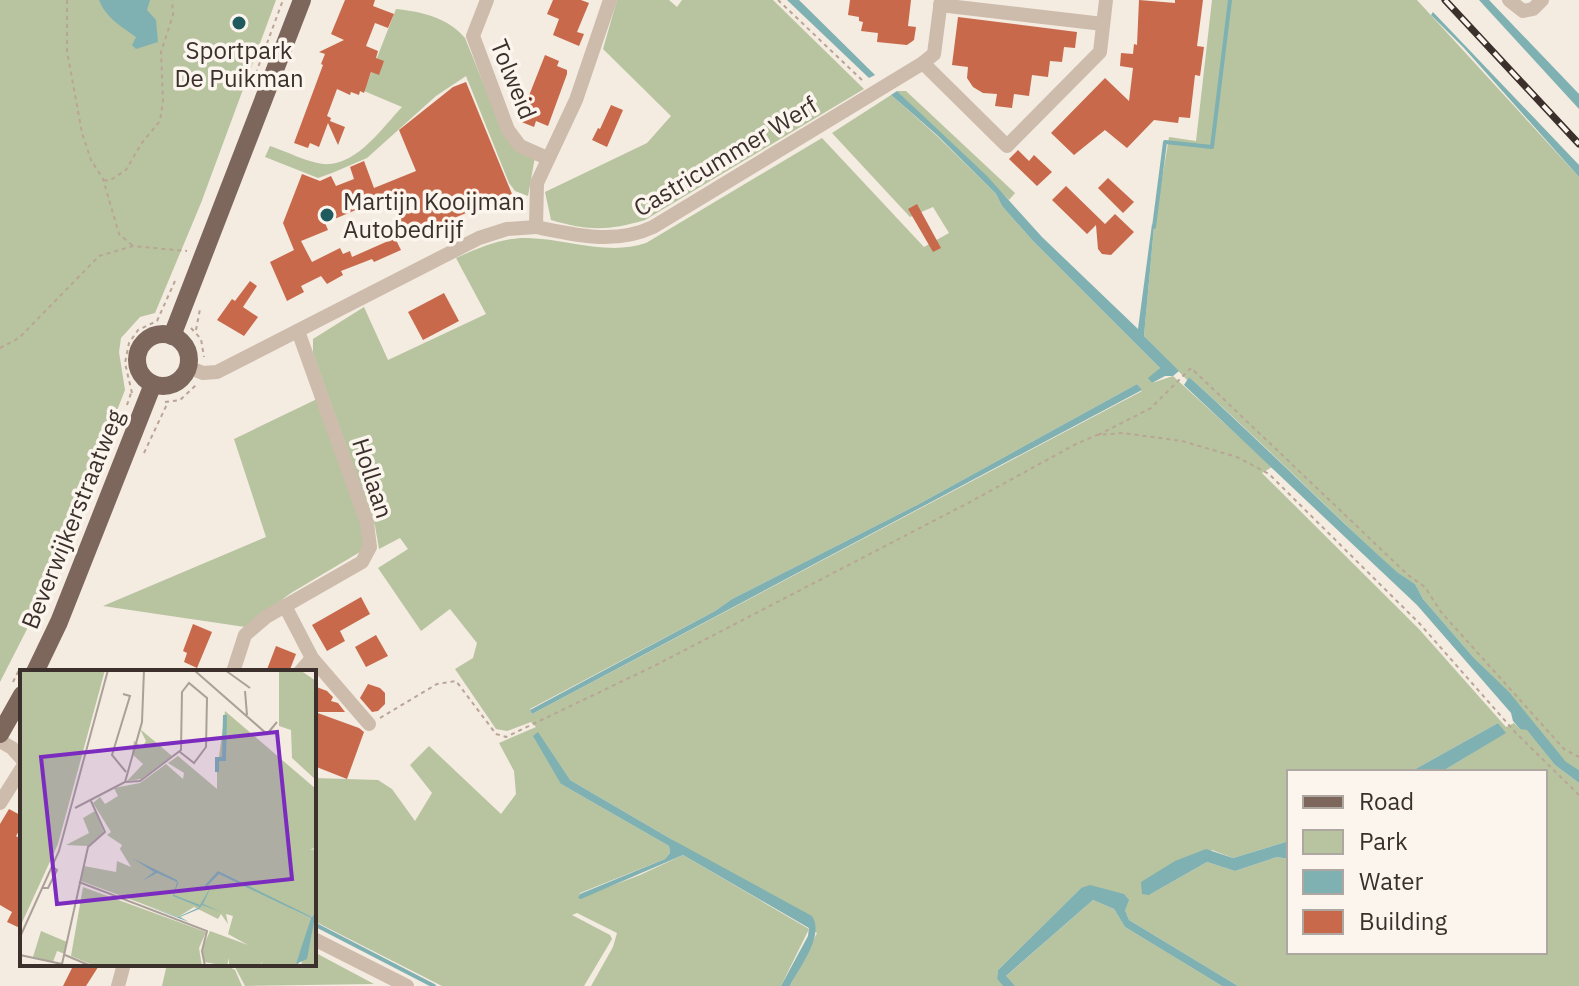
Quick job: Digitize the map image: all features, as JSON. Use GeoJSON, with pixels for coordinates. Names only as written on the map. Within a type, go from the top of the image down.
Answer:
{"type":"FeatureCollection","features":[{"type":"Feature","properties":{"kind":"main road"},"geometry":{"type":"LineString","coordinates":[[171,323],[196,370],[169,385],[153,384],[141,374],[138,350],[148,338],[164,334],[171,323],[302,0]]}},
{"type":"Feature","properties":{"kind":"main road","name":"Beverwijkerstraatweg"},"geometry":{"type":"LineString","coordinates":[[36,670],[59,622],[153,384]]}},
{"type":"Feature","properties":{"kind":"main road"},"geometry":{"type":"LineString","coordinates":[[0,734],[20,699]]}},
{"type":"Feature","properties":{"kind":"street","name":"Tolweid"},"geometry":{"type":"LineString","coordinates":[[487,0],[473,36],[508,130],[520,146],[547,158]]}},
{"type":"Feature","properties":{"kind":"street"},"geometry":{"type":"LineString","coordinates":[[536,227],[537,183],[576,100],[610,0]]}},
{"type":"Feature","properties":{"kind":"street"},"geometry":{"type":"LineString","coordinates":[[1103,24],[940,3],[934,54],[923,63],[1007,146],[1100,52],[1106,0]]}},
{"type":"Feature","properties":{"kind":"street"},"geometry":{"type":"LineString","coordinates":[[1509,0],[1523,11],[1533,9],[1542,0]]}},
{"type":"Feature","properties":{"kind":"street","name":"Castricummer Werf"},"geometry":{"type":"LineString","coordinates":[[196,370],[217,372],[479,238],[507,229],[536,227],[612,238],[638,234],[923,63]]}},
{"type":"Feature","properties":{"kind":"street","name":"Hollaan"},"geometry":{"type":"LineString","coordinates":[[234,670],[245,635],[266,617],[362,562],[370,547],[367,523],[298,331]]}},
{"type":"Feature","properties":{"kind":"street"},"geometry":{"type":"LineString","coordinates":[[285,606],[312,658],[369,724]]}},
{"type":"Feature","properties":{"kind":"street"},"geometry":{"type":"LineString","coordinates":[[302,670],[312,658]]}},
{"type":"Feature","properties":{"kind":"street"},"geometry":{"type":"LineString","coordinates":[[0,741],[20,757]]}},
{"type":"Feature","properties":{"kind":"street"},"geometry":{"type":"LineString","coordinates":[[0,803],[20,771]]}},
{"type":"Feature","properties":{"kind":"street"},"geometry":{"type":"LineString","coordinates":[[316,940],[407,986]]}},
{"type":"Feature","properties":{"kind":"street"},"geometry":{"type":"LineString","coordinates":[[118,986],[123,966]]}},
{"type":"Feature","properties":{"kind":"path"},"geometry":{"type":"LineString","coordinates":[[67,0],[67,51],[82,133],[91,160],[103,179],[119,234],[133,246]]}},
{"type":"Feature","properties":{"kind":"path"},"geometry":{"type":"LineString","coordinates":[[103,179],[109,181],[126,170],[141,144],[160,121],[163,101],[161,52],[173,15],[172,0]]}},
{"type":"Feature","properties":{"kind":"path"},"geometry":{"type":"LineString","coordinates":[[778,0],[874,92]]}},
{"type":"Feature","properties":{"kind":"path"},"geometry":{"type":"LineString","coordinates":[[0,348],[19,338],[99,256],[133,246],[188,251]]}},
{"type":"Feature","properties":{"kind":"path"},"geometry":{"type":"LineString","coordinates":[[177,276],[171,323],[196,331],[201,339],[204,355],[196,370]]}},
{"type":"Feature","properties":{"kind":"path"},"geometry":{"type":"LineString","coordinates":[[369,724],[437,684],[456,681],[496,734],[506,737],[656,665],[1151,408],[1191,368],[1396,565],[1425,587],[1441,612],[1564,749],[1579,757]]}},
{"type":"Feature","properties":{"kind":"path","name":"Beverwijkerstraatweg"},"geometry":{"type":"LineString","coordinates":[[140,461],[168,402]]}},
{"type":"Feature","properties":{"kind":"path"},"geometry":{"type":"LineString","coordinates":[[1097,435],[1123,433],[1182,441],[1237,457],[1269,474],[1420,624],[1515,732],[1579,795]]}},
{"type":"Feature","properties":{"kind":"green space"},"geometry":{"type":"Polygon","coordinates":[[[0,0],[276,0],[201,203],[155,313],[140,317],[121,338],[119,352],[125,390],[47,590],[0,682],[0,0]]]}},
{"type":"Feature","properties":{"kind":"green space"},"geometry":{"type":"Polygon","coordinates":[[[617,0],[669,0],[677,7],[682,0],[773,0],[864,89],[645,220],[598,228],[551,220],[545,192],[647,143],[671,116],[603,49],[617,0]]]}},
{"type":"Feature","properties":{"kind":"green space"},"geometry":{"type":"Polygon","coordinates":[[[1212,0],[1417,0],[1579,177],[1579,770],[1566,763],[1509,693],[1423,599],[1415,584],[1398,574],[1216,401],[1189,377],[1187,380],[1144,336],[1154,227],[1169,137],[1196,141],[1212,0]]]}},
{"type":"Feature","properties":{"kind":"green space"},"geometry":{"type":"Polygon","coordinates":[[[396,9],[434,17],[465,38],[506,139],[535,157],[528,196],[515,191],[509,183],[466,76],[436,96],[367,158],[332,173],[318,178],[265,157],[270,146],[316,163],[335,163],[347,159],[368,144],[402,107],[364,91],[396,9]]]}},
{"type":"Feature","properties":{"kind":"green space"},"geometry":{"type":"Polygon","coordinates":[[[897,91],[906,91],[1015,193],[1009,200],[897,91]]]}},
{"type":"Feature","properties":{"kind":"green space"},"geometry":{"type":"Polygon","coordinates":[[[891,95],[996,194],[1002,206],[1032,240],[1160,368],[1150,378],[1152,383],[1173,376],[1272,467],[1262,473],[1419,629],[1506,727],[1514,723],[1520,729],[1527,729],[1555,765],[1579,783],[1579,986],[1238,986],[1129,920],[1125,910],[1081,888],[998,970],[997,979],[1003,986],[790,986],[817,933],[671,839],[570,780],[561,784],[669,846],[670,853],[665,859],[580,893],[579,898],[683,855],[809,929],[781,986],[591,986],[613,947],[617,933],[577,913],[572,915],[610,935],[612,939],[584,986],[442,986],[316,922],[316,778],[378,780],[392,789],[415,821],[432,793],[410,765],[429,746],[501,814],[516,794],[514,771],[499,743],[536,727],[531,722],[507,731],[496,729],[455,669],[473,658],[477,643],[450,609],[421,631],[378,568],[408,549],[400,538],[379,549],[375,526],[313,353],[313,339],[364,307],[388,360],[486,314],[456,258],[491,244],[519,238],[617,248],[646,243],[822,138],[924,247],[949,233],[933,207],[910,217],[832,133],[891,95]],[[1137,384],[919,504],[732,599],[715,611],[530,709],[532,714],[1142,391],[1137,384]]]}},
{"type":"Feature","properties":{"kind":"green space"},"geometry":{"type":"Polygon","coordinates":[[[317,399],[363,531],[363,548],[360,552],[291,593],[245,627],[103,606],[266,537],[234,439],[317,399]]]}},
{"type":"Feature","properties":{"kind":"green space"},"geometry":{"type":"Polygon","coordinates":[[[1093,900],[1114,909],[1125,927],[1222,986],[1015,986],[1005,977],[1093,900]]]}},
{"type":"Feature","properties":{"kind":"green space"},"geometry":{"type":"Polygon","coordinates":[[[316,953],[374,984],[245,986],[235,967],[316,966],[316,953]]]}},
{"type":"Feature","properties":{"kind":"green space"},"geometry":{"type":"Polygon","coordinates":[[[167,966],[228,966],[235,970],[242,986],[162,986],[167,966]]]}},
{"type":"Feature","properties":{"kind":"water"},"geometry":{"type":"Polygon","coordinates":[[[99,0],[150,0],[147,10],[156,20],[158,42],[136,49],[132,45],[136,37],[110,17],[99,0]]]}},
{"type":"Feature","properties":{"kind":"water"},"geometry":{"type":"Polygon","coordinates":[[[787,0],[799,0],[875,75],[869,78],[787,0]]]}},
{"type":"Feature","properties":{"kind":"water"},"geometry":{"type":"Polygon","coordinates":[[[1479,0],[1489,0],[1579,94],[1579,109],[1479,0]]]}},
{"type":"Feature","properties":{"kind":"water"},"geometry":{"type":"Polygon","coordinates":[[[1433,12],[1579,165],[1579,177],[1431,15],[1433,12]]]}},
{"type":"Feature","properties":{"kind":"water"},"geometry":{"type":"Polygon","coordinates":[[[897,91],[987,176],[1042,237],[1138,329],[1152,224],[1144,336],[1179,371],[1152,383],[1148,378],[1160,368],[1032,240],[1002,206],[996,194],[937,135],[891,95],[897,91]]]}},
{"type":"Feature","properties":{"kind":"water"},"geometry":{"type":"Polygon","coordinates":[[[1189,377],[1398,573],[1415,584],[1423,599],[1474,658],[1509,692],[1566,762],[1579,770],[1579,783],[1555,765],[1527,730],[1520,729],[1511,713],[1417,605],[1184,385],[1189,377]]]}},
{"type":"Feature","properties":{"kind":"water"},"geometry":{"type":"Polygon","coordinates":[[[1137,384],[1142,390],[532,714],[530,710],[732,599],[919,504],[1137,384]]]}},
{"type":"Feature","properties":{"kind":"water"},"geometry":{"type":"Polygon","coordinates":[[[1498,723],[1506,733],[1444,770],[1414,770],[1498,723]]]}},
{"type":"Feature","properties":{"kind":"water"},"geometry":{"type":"Polygon","coordinates":[[[538,732],[570,780],[812,916],[815,924],[813,942],[790,986],[781,986],[808,936],[809,928],[683,855],[578,898],[580,894],[665,859],[670,853],[669,846],[561,784],[533,736],[538,732]]]}},
{"type":"Feature","properties":{"kind":"water"},"geometry":{"type":"Polygon","coordinates":[[[1287,842],[1287,859],[1277,857],[1235,871],[1207,862],[1149,895],[1142,894],[1141,882],[1175,861],[1206,849],[1233,858],[1287,842]]]}},
{"type":"Feature","properties":{"kind":"water"},"geometry":{"type":"Polygon","coordinates":[[[1090,885],[1124,894],[1129,900],[1125,910],[1129,920],[1238,986],[1222,986],[1125,927],[1114,909],[1093,900],[1006,976],[1015,986],[1003,986],[997,979],[998,970],[1081,888],[1090,885]]]}},
{"type":"Feature","properties":{"kind":"building"},"geometry":{"type":"Polygon","coordinates":[[[345,0],[375,0],[373,6],[394,14],[388,28],[375,23],[366,46],[378,51],[376,58],[384,61],[379,75],[371,72],[364,93],[351,92],[350,95],[337,89],[327,116],[331,118],[330,121],[345,127],[338,145],[328,123],[319,147],[310,143],[308,148],[294,143],[323,65],[325,54],[319,52],[344,40],[331,34],[345,0]]]}},
{"type":"Feature","properties":{"kind":"building"},"geometry":{"type":"Polygon","coordinates":[[[553,0],[589,3],[577,32],[584,34],[579,46],[553,35],[559,19],[547,14],[553,0]]]}},
{"type":"Feature","properties":{"kind":"building"},"geometry":{"type":"Polygon","coordinates":[[[850,0],[911,0],[908,26],[916,27],[914,40],[907,45],[877,42],[878,33],[861,31],[863,22],[859,21],[859,17],[848,15],[850,0]]]}},
{"type":"Feature","properties":{"kind":"building"},"geometry":{"type":"Polygon","coordinates":[[[1139,0],[1175,3],[1175,0],[1203,0],[1197,46],[1204,47],[1200,76],[1195,75],[1190,118],[1179,117],[1178,123],[1154,120],[1127,148],[1105,130],[1074,155],[1051,133],[1105,78],[1129,101],[1133,68],[1120,66],[1121,53],[1133,54],[1134,44],[1137,45],[1139,0]]]}},
{"type":"Feature","properties":{"kind":"building"},"geometry":{"type":"Polygon","coordinates":[[[958,17],[1077,32],[1075,48],[1064,47],[1062,62],[1050,61],[1048,77],[1032,75],[1029,96],[1014,94],[1012,108],[995,106],[997,94],[983,93],[973,87],[967,78],[968,67],[952,65],[958,17]]]}},
{"type":"Feature","properties":{"kind":"building"},"geometry":{"type":"Polygon","coordinates":[[[545,55],[559,61],[557,66],[567,70],[567,74],[548,126],[536,121],[534,127],[519,121],[545,55]]]}},
{"type":"Feature","properties":{"kind":"building"},"geometry":{"type":"Polygon","coordinates":[[[466,82],[512,194],[406,238],[397,215],[404,212],[396,193],[325,223],[328,230],[301,241],[312,262],[340,248],[343,254],[350,251],[352,257],[395,238],[401,250],[374,262],[372,259],[341,271],[343,275],[327,284],[321,276],[301,286],[304,292],[287,301],[270,262],[294,250],[283,223],[302,174],[320,181],[331,176],[336,186],[354,179],[350,167],[364,161],[374,188],[416,171],[399,130],[453,87],[466,82]]]}},
{"type":"Feature","properties":{"kind":"building"},"geometry":{"type":"Polygon","coordinates":[[[611,105],[623,110],[607,147],[592,140],[611,105]]]}},
{"type":"Feature","properties":{"kind":"building"},"geometry":{"type":"Polygon","coordinates":[[[1018,150],[1029,161],[1034,155],[1052,172],[1037,186],[1009,159],[1018,150]]]}},
{"type":"Feature","properties":{"kind":"building"},"geometry":{"type":"Polygon","coordinates":[[[1108,178],[1134,202],[1123,213],[1098,188],[1108,178]]]}},
{"type":"Feature","properties":{"kind":"building"},"geometry":{"type":"Polygon","coordinates":[[[1066,186],[1105,224],[1115,214],[1134,232],[1111,255],[1102,254],[1098,249],[1096,225],[1087,234],[1052,200],[1066,186]]]}},
{"type":"Feature","properties":{"kind":"building"},"geometry":{"type":"Polygon","coordinates":[[[917,204],[941,248],[933,252],[908,209],[917,204]]]}},
{"type":"Feature","properties":{"kind":"building"},"geometry":{"type":"Polygon","coordinates":[[[250,281],[257,286],[243,307],[258,317],[244,336],[217,320],[250,281]]]}},
{"type":"Feature","properties":{"kind":"building"},"geometry":{"type":"Polygon","coordinates":[[[444,293],[459,321],[423,340],[408,312],[444,293]]]}},
{"type":"Feature","properties":{"kind":"building"},"geometry":{"type":"Polygon","coordinates":[[[361,597],[370,614],[340,631],[345,641],[327,651],[312,625],[361,597]]]}},
{"type":"Feature","properties":{"kind":"building"},"geometry":{"type":"Polygon","coordinates":[[[193,624],[212,632],[197,668],[184,662],[187,653],[183,651],[193,624]]]}},
{"type":"Feature","properties":{"kind":"building"},"geometry":{"type":"Polygon","coordinates":[[[376,635],[388,656],[366,667],[355,647],[376,635]]]}},
{"type":"Feature","properties":{"kind":"building"},"geometry":{"type":"Polygon","coordinates":[[[276,646],[296,654],[290,670],[267,670],[276,646]]]}},
{"type":"Feature","properties":{"kind":"building"},"geometry":{"type":"Polygon","coordinates":[[[368,684],[385,693],[385,704],[378,711],[372,712],[360,698],[368,684]]]}},
{"type":"Feature","properties":{"kind":"building"},"geometry":{"type":"Polygon","coordinates":[[[316,687],[327,691],[333,697],[331,701],[338,703],[345,712],[316,712],[316,687]]]}},
{"type":"Feature","properties":{"kind":"building"},"geometry":{"type":"Polygon","coordinates":[[[316,712],[364,732],[347,779],[316,767],[316,712]]]}},
{"type":"Feature","properties":{"kind":"building"},"geometry":{"type":"Polygon","coordinates":[[[9,809],[20,815],[20,829],[16,836],[20,839],[20,928],[7,922],[12,912],[0,905],[0,824],[9,809]]]}},
{"type":"Feature","properties":{"kind":"building"},"geometry":{"type":"Polygon","coordinates":[[[73,966],[99,966],[86,986],[63,986],[73,966]]]}},
{"type":"Feature","properties":{"kind":"waterway"},"geometry":{"type":"LineString","coordinates":[[1154,227],[1165,142],[1212,147],[1230,0]]}},
{"type":"Feature","properties":{"kind":"waterway"},"geometry":{"type":"LineString","coordinates":[[316,925],[434,986]]}},
{"type":"Feature","properties":{"kind":"railway"},"geometry":{"type":"LineString","coordinates":[[1445,0],[1579,144]]}},
{"type":"Feature","properties":{"kind":"place","name":"Sportpark De Puikman"},"geometry":{"type":"Point","coordinates":[239,23]}},
{"type":"Feature","properties":{"kind":"place","name":"Martijn Kooijman Autobedrijf"},"geometry":{"type":"Point","coordinates":[327,215]}}]}
